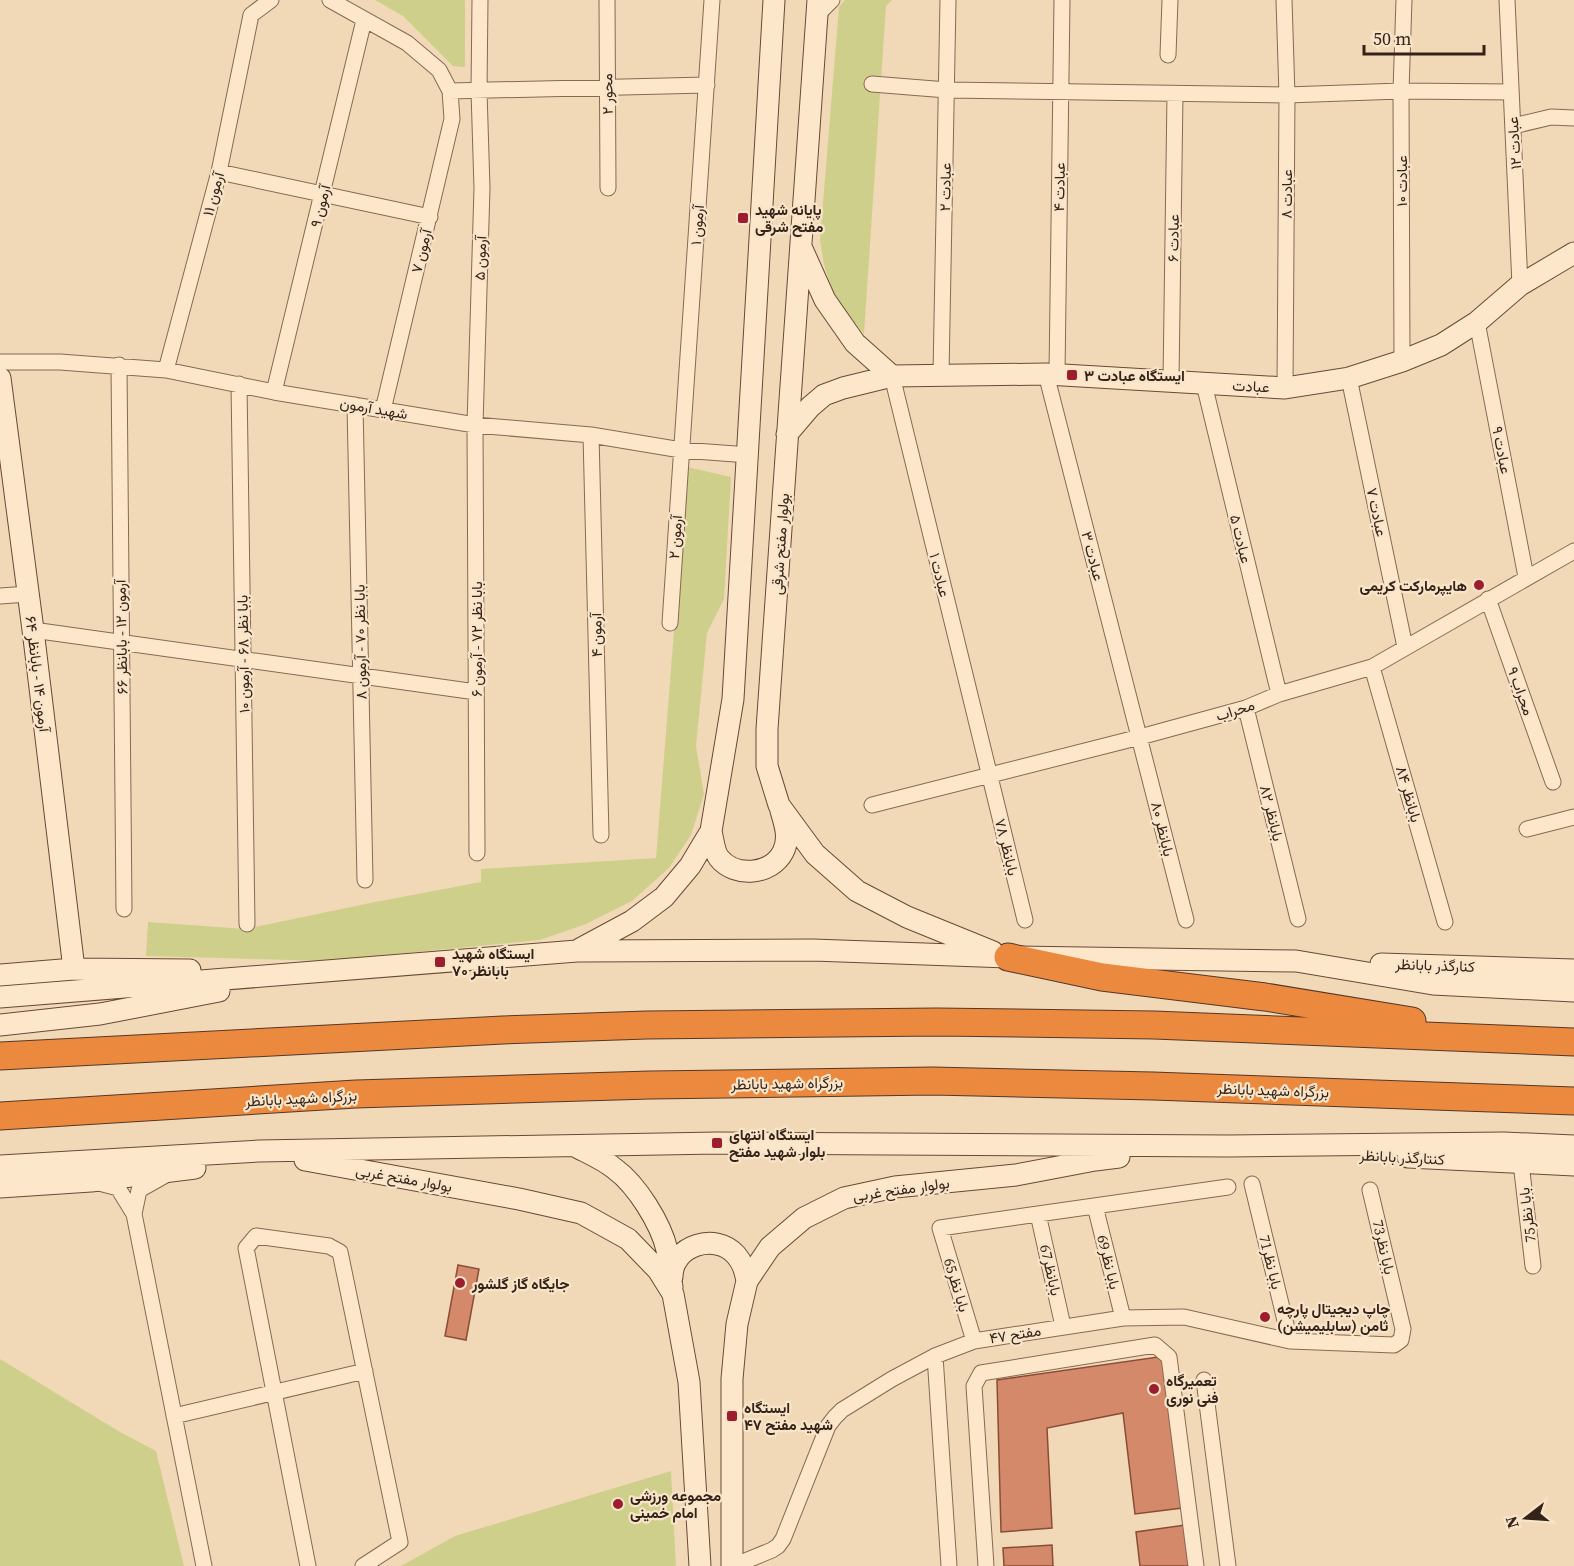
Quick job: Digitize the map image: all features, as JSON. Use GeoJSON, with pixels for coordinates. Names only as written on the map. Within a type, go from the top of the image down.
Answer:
{"type":"FeatureCollection","features":[{"type":"Feature","properties":{"kind":"highway"},"geometry":{"type":"LineString","coordinates":[[1008,957],[1102,977],[1265,997],[1534,1040]]}},
{"type":"Feature","properties":{"kind":"highway"},"geometry":{"type":"LineString","coordinates":[[0,1056],[503,1030],[659,1025],[937,1022],[1154,1025],[1574,1042]]}},
{"type":"Feature","properties":{"kind":"highway","name":"بزرگراه شهید بابانظر"},"geometry":{"type":"LineString","coordinates":[[0,1116],[356,1094],[650,1085],[933,1081],[1153,1086],[1574,1101]]}},
{"type":"Feature","properties":{"kind":"main road"},"geometry":{"type":"LineString","coordinates":[[577,951],[632,921],[664,897],[690,866],[711,831],[733,699],[774,0]]}},
{"type":"Feature","properties":{"kind":"main road","name":"بولوار مفتح شرقی"},"geometry":{"type":"LineString","coordinates":[[817,7],[787,434],[767,765],[779,805],[815,854],[857,891],[907,917],[1008,957]]}},
{"type":"Feature","properties":{"kind":"main road"},"geometry":{"type":"LineString","coordinates":[[801,247],[825,300],[855,343],[892,376]]}},
{"type":"Feature","properties":{"kind":"main road","name":"عبادت"},"geometry":{"type":"LineString","coordinates":[[787,434],[810,407],[824,395],[892,376],[1051,374],[1285,388],[1349,378],[1402,361],[1441,345],[1477,322],[1520,285],[1574,253]]}},
{"type":"Feature","properties":{"kind":"main road","name":"آرمون ۱۴ - بابانظر ۶۴"},"geometry":{"type":"LineString","coordinates":[[0,378],[75,969]]}},
{"type":"Feature","properties":{"kind":"main road"},"geometry":{"type":"LineString","coordinates":[[711,831],[718,857],[732,868],[753,872],[772,866],[784,851],[787,833],[779,805]]}},
{"type":"Feature","properties":{"kind":"main road"},"geometry":{"type":"LineString","coordinates":[[0,997],[577,951],[813,950],[1008,957],[1296,961],[1433,984],[1574,991]]}},
{"type":"Feature","properties":{"kind":"main road","name":"کنارگذر بابانظر"},"geometry":{"type":"LineString","coordinates":[[1296,961],[1574,970]]}},
{"type":"Feature","properties":{"kind":"main road"},"geometry":{"type":"LineString","coordinates":[[0,975],[75,969],[335,970]]}},
{"type":"Feature","properties":{"kind":"main road"},"geometry":{"type":"LineString","coordinates":[[0,1025],[100,1014],[335,970]]}},
{"type":"Feature","properties":{"kind":"main road"},"geometry":{"type":"LineString","coordinates":[[0,1166],[259,1151],[717,1143],[1229,1146],[1504,1143],[1574,1146]]}},
{"type":"Feature","properties":{"kind":"main road"},"geometry":{"type":"LineString","coordinates":[[574,1146],[616,1169],[645,1204],[657,1223],[667,1249],[673,1294]]}},
{"type":"Feature","properties":{"kind":"main road","name":"کنتارگذر بابانظر"},"geometry":{"type":"LineString","coordinates":[[1229,1146],[1574,1165]]}},
{"type":"Feature","properties":{"kind":"main road","name":"بولوار مفتح غربی"},"geometry":{"type":"LineString","coordinates":[[733,1566],[732,1379],[737,1324],[747,1281],[770,1247],[804,1218],[844,1198],[895,1187],[1016,1175],[1095,1160],[1229,1146]]}},
{"type":"Feature","properties":{"kind":"main road"},"geometry":{"type":"LineString","coordinates":[[0,1187],[90,1181],[203,1167],[259,1151]]}},
{"type":"Feature","properties":{"kind":"main road","name":"بولوار مفتح غربی"},"geometry":{"type":"LineString","coordinates":[[259,1151],[519,1199],[581,1213],[628,1239],[658,1270],[673,1294],[689,1382],[700,1566]]}},
{"type":"Feature","properties":{"kind":"main road"},"geometry":{"type":"LineString","coordinates":[[673,1294],[674,1263],[692,1246],[707,1243],[722,1245],[735,1253],[744,1266],[747,1281]]}},
{"type":"Feature","properties":{"kind":"street","name":"آرمون ۱۱"},"geometry":{"type":"LineString","coordinates":[[166,370],[219,172],[251,15],[271,0]]}},
{"type":"Feature","properties":{"kind":"street"},"geometry":{"type":"LineString","coordinates":[[330,0],[407,43],[439,70],[450,91],[707,86]]}},
{"type":"Feature","properties":{"kind":"street","name":"آرمون ۵"},"geometry":{"type":"LineString","coordinates":[[475,425],[482,188],[479,91],[480,0]]}},
{"type":"Feature","properties":{"kind":"street","name":"محور ۲"},"geometry":{"type":"LineString","coordinates":[[606,0],[608,188]]}},
{"type":"Feature","properties":{"kind":"street","name":"آرمون ۱"},"geometry":{"type":"LineString","coordinates":[[681,450],[712,0]]}},
{"type":"Feature","properties":{"kind":"street"},"geometry":{"type":"LineString","coordinates":[[817,7],[832,0]]}},
{"type":"Feature","properties":{"kind":"street","name":"عبادت ۲"},"geometry":{"type":"LineString","coordinates":[[941,375],[948,0]]}},
{"type":"Feature","properties":{"kind":"street","name":"عبادت ۴"},"geometry":{"type":"LineString","coordinates":[[1051,374],[1062,0]]}},
{"type":"Feature","properties":{"kind":"street"},"geometry":{"type":"LineString","coordinates":[[1168,55],[1170,0]]}},
{"type":"Feature","properties":{"kind":"street","name":"عبادت ۸"},"geometry":{"type":"LineString","coordinates":[[1284,0],[1287,96],[1285,388]]}},
{"type":"Feature","properties":{"kind":"street","name":"عبادت ۱۰"},"geometry":{"type":"LineString","coordinates":[[1402,361],[1401,91],[1404,0]]}},
{"type":"Feature","properties":{"kind":"street","name":"عبادت ۱۲"},"geometry":{"type":"LineString","coordinates":[[1506,0],[1520,285]]}},
{"type":"Feature","properties":{"kind":"street","name":"آرمون ۹"},"geometry":{"type":"LineString","coordinates":[[274,392],[364,20]]}},
{"type":"Feature","properties":{"kind":"street"},"geometry":{"type":"LineString","coordinates":[[872,84],[947,90],[1287,96],[1401,91],[1511,92]]}},
{"type":"Feature","properties":{"kind":"street","name":"آرمون ۷"},"geometry":{"type":"LineString","coordinates":[[383,410],[452,118],[450,91]]}},
{"type":"Feature","properties":{"kind":"street","name":"عبادت ۶"},"geometry":{"type":"LineString","coordinates":[[1171,381],[1175,94]]}},
{"type":"Feature","properties":{"kind":"street"},"geometry":{"type":"LineString","coordinates":[[1513,126],[1551,117],[1574,118]]}},
{"type":"Feature","properties":{"kind":"street"},"geometry":{"type":"LineString","coordinates":[[219,172],[430,217]]}},
{"type":"Feature","properties":{"kind":"street","name":"عبادت ۹"},"geometry":{"type":"LineString","coordinates":[[1477,322],[1526,578]]}},
{"type":"Feature","properties":{"kind":"street","name":"شهید آرمون"},"geometry":{"type":"LineString","coordinates":[[0,362],[60,362],[166,370],[274,392],[475,425],[591,435],[681,450],[748,455]]}},
{"type":"Feature","properties":{"kind":"street","name":"آرمون ۱۲ - بابانظر ۶۶"},"geometry":{"type":"LineString","coordinates":[[119,365],[124,909]]}},
{"type":"Feature","properties":{"kind":"street","name":"عبادت ۳"},"geometry":{"type":"LineString","coordinates":[[1051,374],[1140,737]]}},
{"type":"Feature","properties":{"kind":"street","name":"عبادت ۱"},"geometry":{"type":"LineString","coordinates":[[892,376],[989,774]]}},
{"type":"Feature","properties":{"kind":"street","name":"عبادت ۷"},"geometry":{"type":"LineString","coordinates":[[1349,378],[1405,647]]}},
{"type":"Feature","properties":{"kind":"street","name":"بابا نظر ۶۸ - آرمون ۱۰"},"geometry":{"type":"LineString","coordinates":[[239,384],[247,924]]}},
{"type":"Feature","properties":{"kind":"street","name":"عبادت ۵"},"geometry":{"type":"LineString","coordinates":[[1204,384],[1279,694]]}},
{"type":"Feature","properties":{"kind":"street","name":"بابا نظر ۷۰ - آرمون ۸"},"geometry":{"type":"LineString","coordinates":[[356,405],[365,880]]}},
{"type":"Feature","properties":{"kind":"street","name":"بابا نظر ۷۲ - آرمون ۶"},"geometry":{"type":"LineString","coordinates":[[475,425],[477,853]]}},
{"type":"Feature","properties":{"kind":"street","name":"آرمون ۴"},"geometry":{"type":"LineString","coordinates":[[591,435],[601,835]]}},
{"type":"Feature","properties":{"kind":"street","name":"آرمون ۲"},"geometry":{"type":"LineString","coordinates":[[670,623],[681,450]]}},
{"type":"Feature","properties":{"kind":"street","name":"محراب"},"geometry":{"type":"LineString","coordinates":[[872,805],[1140,737],[1245,708],[1279,694],[1372,667],[1574,551]]}},
{"type":"Feature","properties":{"kind":"street"},"geometry":{"type":"LineString","coordinates":[[0,596],[28,594]]}},
{"type":"Feature","properties":{"kind":"street","name":"محراب ۹"},"geometry":{"type":"LineString","coordinates":[[1488,599],[1553,782]]}},
{"type":"Feature","properties":{"kind":"street"},"geometry":{"type":"LineString","coordinates":[[33,630],[476,692]]}},
{"type":"Feature","properties":{"kind":"street","name":"بابانظر ۸۴"},"geometry":{"type":"LineString","coordinates":[[1372,667],[1445,922]]}},
{"type":"Feature","properties":{"kind":"street","name":"بابانظر ۸۲"},"geometry":{"type":"LineString","coordinates":[[1245,708],[1298,919]]}},
{"type":"Feature","properties":{"kind":"street","name":"بابانظر ۸۰"},"geometry":{"type":"LineString","coordinates":[[1140,737],[1186,920]]}},
{"type":"Feature","properties":{"kind":"street","name":"بابانظر ۷۸"},"geometry":{"type":"LineString","coordinates":[[989,774],[1024,920]]}},
{"type":"Feature","properties":{"kind":"street"},"geometry":{"type":"LineString","coordinates":[[1527,829],[1574,817]]}},
{"type":"Feature","properties":{"kind":"street","name":"بابا نظر75"},"geometry":{"type":"LineString","coordinates":[[1521,1163],[1533,1266]]}},
{"type":"Feature","properties":{"kind":"street"},"geometry":{"type":"LineString","coordinates":[[134,1214],[139,1190],[161,1177],[203,1167]]}},
{"type":"Feature","properties":{"kind":"street"},"geometry":{"type":"LineString","coordinates":[[90,1181],[118,1188],[134,1214],[204,1566]]}},
{"type":"Feature","properties":{"kind":"street","name":"بابا نظر71"},"geometry":{"type":"LineString","coordinates":[[1252,1184],[1290,1341]]}},
{"type":"Feature","properties":{"kind":"street"},"geometry":{"type":"LineString","coordinates":[[1038,1214],[1228,1187]]}},
{"type":"Feature","properties":{"kind":"street","name":"بابا نظر73"},"geometry":{"type":"LineString","coordinates":[[1370,1190],[1403,1329],[1401,1340]]}},
{"type":"Feature","properties":{"kind":"street","name":"بابا نظر69"},"geometry":{"type":"LineString","coordinates":[[1095,1206],[1123,1318]]}},
{"type":"Feature","properties":{"kind":"street","name":"بابا نظر65"},"geometry":{"type":"LineString","coordinates":[[974,1341],[940,1228],[1038,1214]]}},
{"type":"Feature","properties":{"kind":"street","name":"بابانظر67"},"geometry":{"type":"LineString","coordinates":[[1038,1214],[1063,1326]]}},
{"type":"Feature","properties":{"kind":"street"},"geometry":{"type":"LineString","coordinates":[[308,1566],[246,1248],[256,1236],[329,1246],[340,1252],[400,1542],[363,1566]]}},
{"type":"Feature","properties":{"kind":"street","name":"مفتح ۴۷"},"geometry":{"type":"LineString","coordinates":[[733,1566],[772,1550],[783,1539],[828,1426],[842,1410],[935,1356],[974,1341],[1123,1318],[1184,1317],[1290,1341],[1394,1345],[1401,1340]]}},
{"type":"Feature","properties":{"kind":"street"},"geometry":{"type":"LineString","coordinates":[[986,1566],[974,1386],[981,1373],[1155,1345],[1169,1357],[1196,1566]]}},
{"type":"Feature","properties":{"kind":"street"},"geometry":{"type":"LineString","coordinates":[[935,1356],[949,1566]]}},
{"type":"Feature","properties":{"kind":"street"},"geometry":{"type":"LineString","coordinates":[[174,1416],[365,1371]]}},
{"type":"Feature","properties":{"kind":"street"},"geometry":{"type":"LineString","coordinates":[[1204,1380],[1228,1566]]}},
{"type":"Feature","properties":{"kind":"green space"},"geometry":{"type":"Polygon","coordinates":[[[375,0],[465,0],[465,67],[453,66],[403,16],[375,0]]]}},
{"type":"Feature","properties":{"kind":"green space"},"geometry":{"type":"Polygon","coordinates":[[[845,0],[892,0],[886,6],[864,334],[835,298],[824,265],[820,240],[839,7],[845,0]]]}},
{"type":"Feature","properties":{"kind":"green space"},"geometry":{"type":"Polygon","coordinates":[[[687,467],[731,477],[724,599],[707,633],[696,746],[704,794],[691,835],[669,868],[632,901],[586,924],[540,940],[323,961],[146,956],[148,922],[246,929],[481,882],[481,869],[656,858],[687,467]]]}},
{"type":"Feature","properties":{"kind":"green space"},"geometry":{"type":"Polygon","coordinates":[[[0,1359],[120,1432],[156,1451],[184,1566],[0,1566],[0,1359]]]}},
{"type":"Feature","properties":{"kind":"green space","name":"مجموعه ورزشی امام خمینی"},"geometry":{"type":"Polygon","coordinates":[[[671,1471],[676,1566],[401,1566],[455,1536],[671,1471]]]}},
{"type":"Feature","properties":{"kind":"building"},"geometry":{"type":"Polygon","coordinates":[[[458,1265],[479,1269],[466,1340],[445,1336],[458,1265]]]}},
{"type":"Feature","properties":{"kind":"building"},"geometry":{"type":"Polygon","coordinates":[[[1165,1356],[1182,1508],[1135,1514],[1123,1413],[1047,1428],[1052,1528],[1001,1532],[997,1380],[1165,1356]]]}},
{"type":"Feature","properties":{"kind":"building"},"geometry":{"type":"Polygon","coordinates":[[[1185,1525],[1189,1566],[1140,1566],[1136,1532],[1185,1525]]]}},
{"type":"Feature","properties":{"kind":"building"},"geometry":{"type":"Polygon","coordinates":[[[1052,1545],[1053,1566],[1004,1566],[1003,1548],[1052,1545]]]}},
{"type":"Feature","properties":{"kind":"place","name":"پایانه شهید مفتح شرقی"},"geometry":{"type":"Point","coordinates":[743,218]}},
{"type":"Feature","properties":{"kind":"place","name":"ایستگاه عبادت ۳"},"geometry":{"type":"Point","coordinates":[1072,375]}},
{"type":"Feature","properties":{"kind":"place","name":"هایپرمارکت کریمی"},"geometry":{"type":"Point","coordinates":[1479,585]}},
{"type":"Feature","properties":{"kind":"place","name":"ایستگاه شهید بابانظر ۷۰"},"geometry":{"type":"Point","coordinates":[440,962]}},
{"type":"Feature","properties":{"kind":"place","name":"ایستگاه انتهای بلوار شهید مفتح"},"geometry":{"type":"Point","coordinates":[717,1143]}},
{"type":"Feature","properties":{"kind":"place","name":"جایگاه گاز گلشور"},"geometry":{"type":"Point","coordinates":[460,1283]}},
{"type":"Feature","properties":{"kind":"place","name":"چاپ دیجیتال پارچه ثامن (سابلیمیشن)"},"geometry":{"type":"Point","coordinates":[1265,1317]}},
{"type":"Feature","properties":{"kind":"place","name":"تعمیرگاه فنی نوری"},"geometry":{"type":"Point","coordinates":[1154,1389]}},
{"type":"Feature","properties":{"kind":"place","name":"ایستگاه شهید مفتح ۴۷"},"geometry":{"type":"Point","coordinates":[732,1416]}},
{"type":"Feature","properties":{"kind":"place","name":"مجموعه ورزشی امام خمینی"},"geometry":{"type":"Point","coordinates":[618,1504]}}]}
